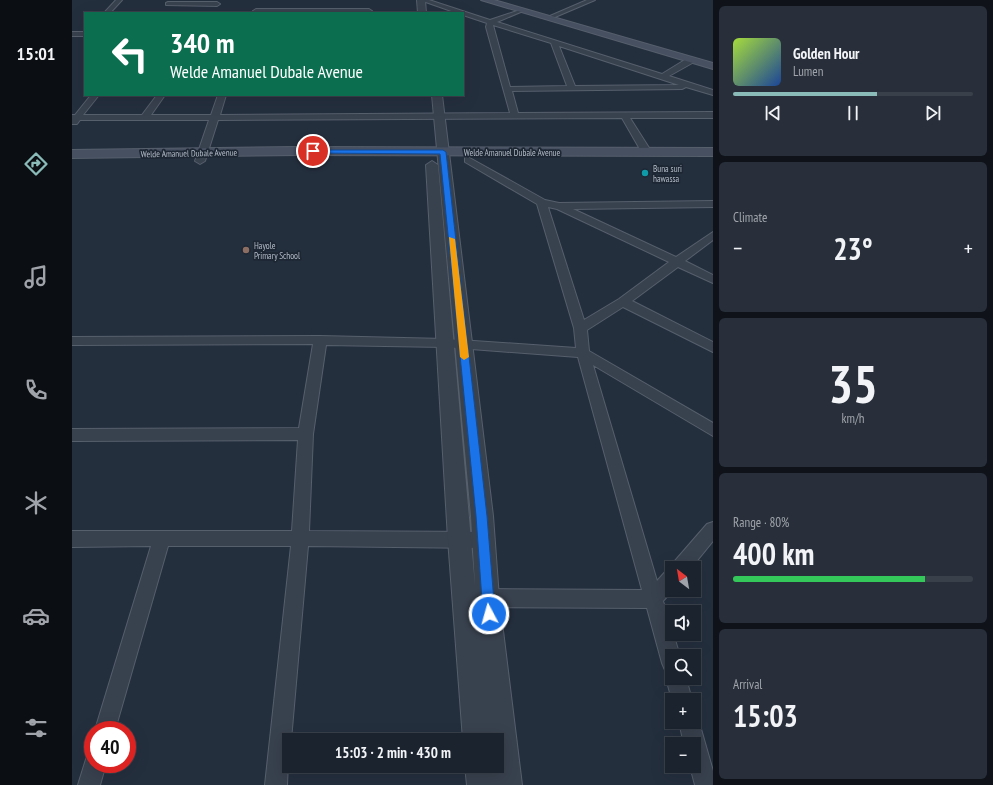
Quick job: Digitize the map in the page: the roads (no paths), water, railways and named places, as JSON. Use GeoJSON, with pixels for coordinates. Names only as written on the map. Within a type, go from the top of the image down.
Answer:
{"type":"FeatureCollection","features":[{"type":"Feature","properties":{"kind":"main road"},"geometry":{"type":"LineString","coordinates":[[485,0],[713,66]]}},
{"type":"Feature","properties":{"kind":"main road"},"geometry":{"type":"LineString","coordinates":[[497,0],[713,62]]}},
{"type":"Feature","properties":{"kind":"main road","name":"Welde Amanuel Dubale Avenue"},"geometry":{"type":"LineString","coordinates":[[437,156],[574,156],[646,151],[713,152]]}},
{"type":"Feature","properties":{"kind":"main road","name":"Welde Amanuel Dubale Avenue"},"geometry":{"type":"LineString","coordinates":[[72,154],[201,157]]}},
{"type":"Feature","properties":{"kind":"main road"},"geometry":{"type":"LineString","coordinates":[[72,162],[201,157],[437,156],[468,160],[574,156],[713,160]]}},
{"type":"Feature","properties":{"kind":"street"},"geometry":{"type":"LineString","coordinates":[[108,12],[119,0]]}},
{"type":"Feature","properties":{"kind":"street"},"geometry":{"type":"LineString","coordinates":[[422,12],[425,0]]}},
{"type":"Feature","properties":{"kind":"street"},"geometry":{"type":"LineString","coordinates":[[425,0],[429,12]]}},
{"type":"Feature","properties":{"kind":"street"},"geometry":{"type":"LineString","coordinates":[[425,0],[460,12]]}},
{"type":"Feature","properties":{"kind":"street"},"geometry":{"type":"LineString","coordinates":[[552,16],[592,0]]}},
{"type":"Feature","properties":{"kind":"street"},"geometry":{"type":"LineString","coordinates":[[167,4],[218,2]]}},
{"type":"Feature","properties":{"kind":"street"},"geometry":{"type":"LineString","coordinates":[[213,12],[218,2]]}},
{"type":"Feature","properties":{"kind":"street"},"geometry":{"type":"LineString","coordinates":[[257,10],[309,8],[369,12],[367,3]]}},
{"type":"Feature","properties":{"kind":"street"},"geometry":{"type":"LineString","coordinates":[[490,22],[521,10]]}},
{"type":"Feature","properties":{"kind":"street"},"geometry":{"type":"LineString","coordinates":[[464,13],[713,93]]}},
{"type":"Feature","properties":{"kind":"street"},"geometry":{"type":"LineString","coordinates":[[490,22],[489,30],[515,116]]}},
{"type":"Feature","properties":{"kind":"street"},"geometry":{"type":"LineString","coordinates":[[72,34],[84,34]]}},
{"type":"Feature","properties":{"kind":"street"},"geometry":{"type":"LineString","coordinates":[[554,42],[572,88]]}},
{"type":"Feature","properties":{"kind":"street"},"geometry":{"type":"LineString","coordinates":[[662,77],[691,60]]}},
{"type":"Feature","properties":{"kind":"street"},"geometry":{"type":"LineString","coordinates":[[508,89],[694,87]]}},
{"type":"Feature","properties":{"kind":"street"},"geometry":{"type":"LineString","coordinates":[[74,120],[94,96]]}},
{"type":"Feature","properties":{"kind":"street"},"geometry":{"type":"LineString","coordinates":[[145,117],[160,96]]}},
{"type":"Feature","properties":{"kind":"street"},"geometry":{"type":"LineString","coordinates":[[201,157],[213,117],[222,96]]}},
{"type":"Feature","properties":{"kind":"street"},"geometry":{"type":"LineString","coordinates":[[428,96],[434,116],[454,344],[483,540],[487,598],[508,785]]}},
{"type":"Feature","properties":{"kind":"street"},"geometry":{"type":"LineString","coordinates":[[434,116],[437,96]]}},
{"type":"Feature","properties":{"kind":"street"},"geometry":{"type":"LineString","coordinates":[[624,115],[646,151]]}},
{"type":"Feature","properties":{"kind":"street"},"geometry":{"type":"LineString","coordinates":[[74,120],[145,117],[713,115]]}},
{"type":"Feature","properties":{"kind":"street"},"geometry":{"type":"LineString","coordinates":[[468,160],[542,202],[559,206],[676,263],[713,279]]}},
{"type":"Feature","properties":{"kind":"street"},"geometry":{"type":"LineString","coordinates":[[542,202],[580,328],[583,353],[668,649]]}},
{"type":"Feature","properties":{"kind":"street"},"geometry":{"type":"LineString","coordinates":[[559,206],[713,204]]}},
{"type":"Feature","properties":{"kind":"street"},"geometry":{"type":"LineString","coordinates":[[580,328],[623,302],[713,235]]}},
{"type":"Feature","properties":{"kind":"street"},"geometry":{"type":"LineString","coordinates":[[623,302],[713,348]]}},
{"type":"Feature","properties":{"kind":"street"},"geometry":{"type":"LineString","coordinates":[[276,785],[300,538],[306,434],[320,340]]}},
{"type":"Feature","properties":{"kind":"street"},"geometry":{"type":"LineString","coordinates":[[72,341],[320,340],[454,344],[583,353],[713,430]]}},
{"type":"Feature","properties":{"kind":"street"},"geometry":{"type":"LineString","coordinates":[[454,344],[459,539],[476,733]]}},
{"type":"Feature","properties":{"kind":"street"},"geometry":{"type":"LineString","coordinates":[[72,435],[306,434]]}},
{"type":"Feature","properties":{"kind":"street"},"geometry":{"type":"LineString","coordinates":[[686,561],[713,529]]}},
{"type":"Feature","properties":{"kind":"street"},"geometry":{"type":"LineString","coordinates":[[72,539],[300,538],[483,540]]}},
{"type":"Feature","properties":{"kind":"street"},"geometry":{"type":"LineString","coordinates":[[108,721],[162,539]]}},
{"type":"Feature","properties":{"kind":"street"},"geometry":{"type":"LineString","coordinates":[[654,599],[665,586]]}},
{"type":"Feature","properties":{"kind":"street"},"geometry":{"type":"LineString","coordinates":[[487,598],[654,599]]}},
{"type":"Feature","properties":{"kind":"street"},"geometry":{"type":"LineString","coordinates":[[691,729],[706,785]]}},
{"type":"Feature","properties":{"kind":"street"},"geometry":{"type":"LineString","coordinates":[[89,785],[92,773]]}},
{"type":"Feature","properties":{"kind":"street"},"geometry":{"type":"LineString","coordinates":[[480,773],[481,785]]}},
{"type":"Feature","properties":{"kind":"place","name":"Buna suri hawassa"},"geometry":{"type":"Point","coordinates":[645,173]}},
{"type":"Feature","properties":{"kind":"place","name":"Hayole Primary School"},"geometry":{"type":"Point","coordinates":[246,250]}}]}
